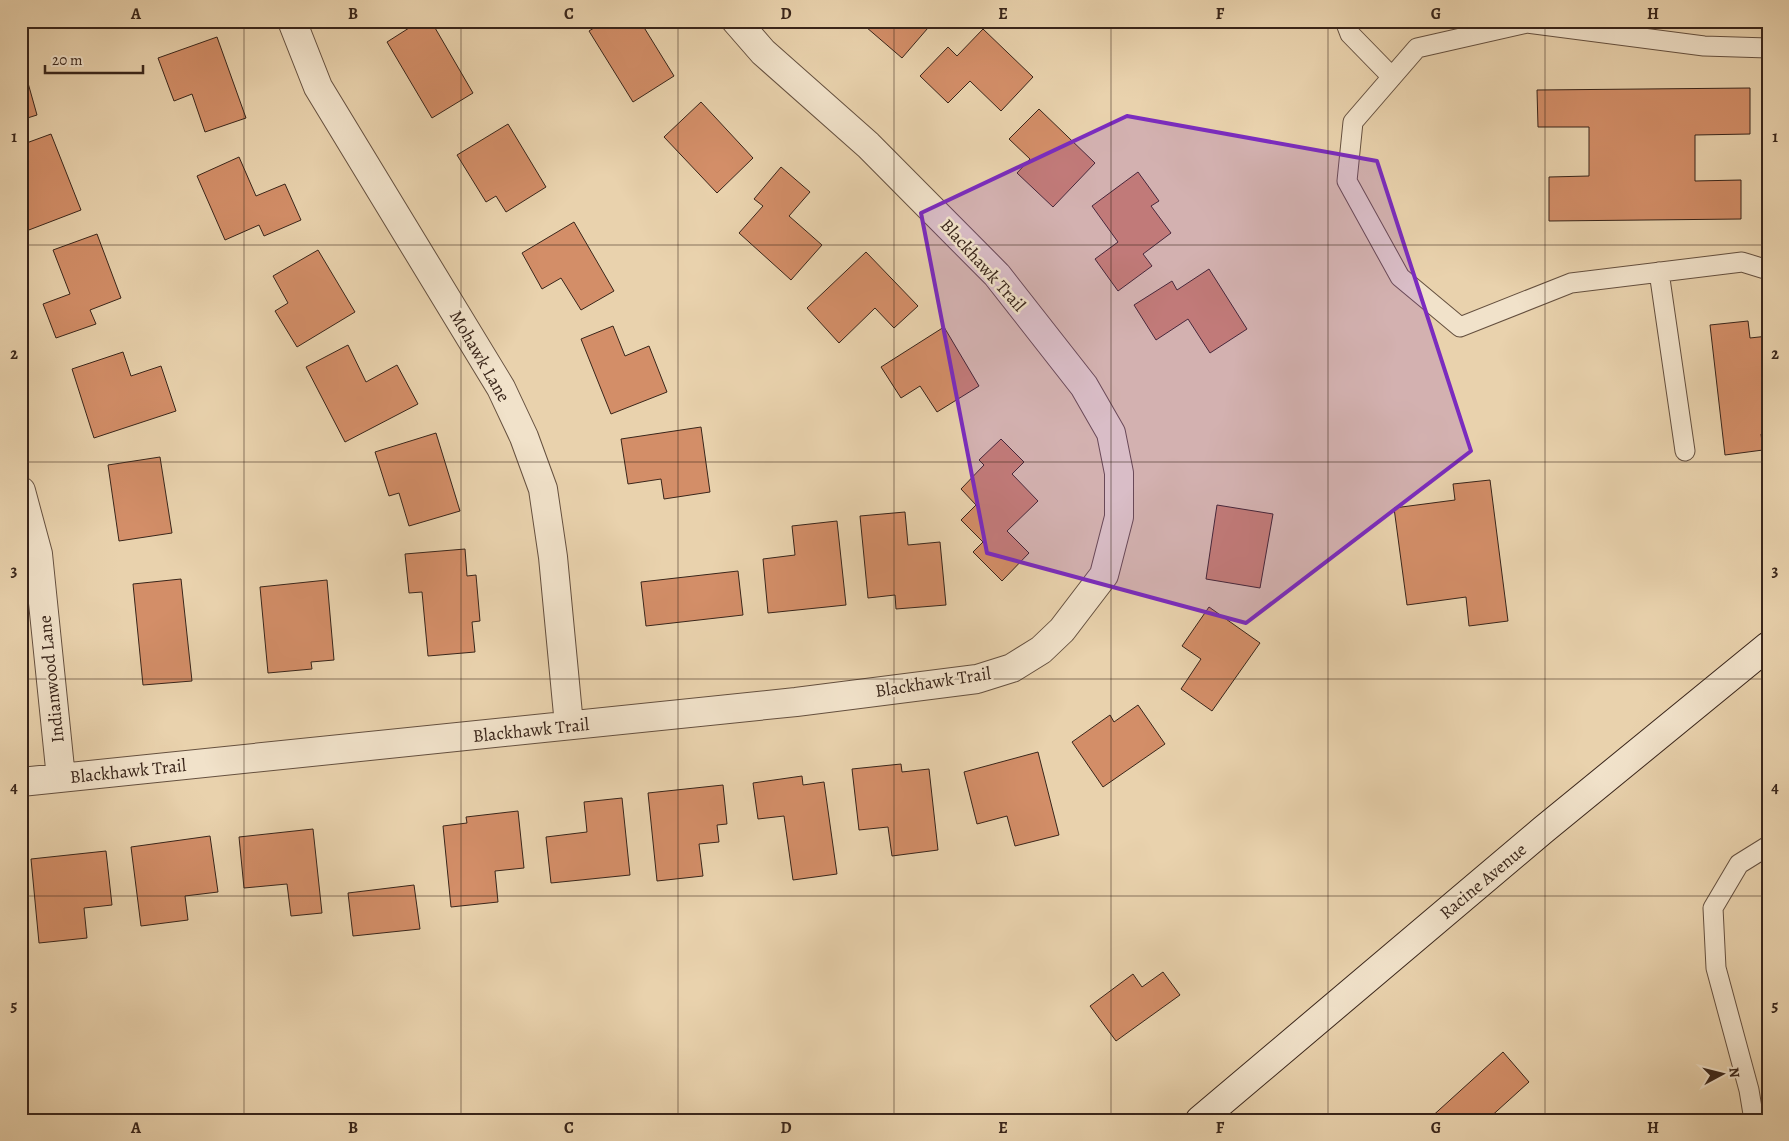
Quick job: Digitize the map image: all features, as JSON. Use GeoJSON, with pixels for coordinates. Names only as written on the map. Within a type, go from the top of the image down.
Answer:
{"type":"FeatureCollection","features":[{"type":"Feature","properties":{"kind":"street","name":"Mohawk Lane"},"geometry":{"type":"LineString","coordinates":[[292,21],[318,87],[501,388],[524,437],[543,488],[553,556],[569,725]]}},
{"type":"Feature","properties":{"kind":"street","name":"Blackhawk Trail"},"geometry":{"type":"LineString","coordinates":[[21,782],[786,703],[939,684],[978,678],[1012,668],[1041,650],[1062,630],[1104,574],[1119,517],[1119,473],[1111,433],[1084,386],[997,275],[868,145],[763,52],[736,21]]}},
{"type":"Feature","properties":{"kind":"street","name":"Indianwood Lane"},"geometry":{"type":"LineString","coordinates":[[21,491],[38,554],[61,778]]}},
{"type":"Feature","properties":{"kind":"street","name":"Racine Avenue"},"geometry":{"type":"LineString","coordinates":[[1200,1120],[1543,830],[1768,646]]}},
{"type":"Feature","properties":{"kind":"lane"},"geometry":{"type":"LineString","coordinates":[[1345,21],[1350,34],[1392,77]]}},
{"type":"Feature","properties":{"kind":"lane"},"geometry":{"type":"LineString","coordinates":[[1768,48],[1704,46],[1556,24],[1527,23],[1417,48],[1353,122],[1347,181],[1400,277],[1460,327],[1571,283],[1742,262],[1768,270]]}},
{"type":"Feature","properties":{"kind":"lane"},"geometry":{"type":"LineString","coordinates":[[1659,272],[1685,451]]}},
{"type":"Feature","properties":{"kind":"lane"},"geometry":{"type":"LineString","coordinates":[[1754,1120],[1749,1090],[1716,968],[1713,908],[1739,864],[1768,846]]}},
{"type":"Feature","properties":{"kind":"highlighted area"},"geometry":{"type":"Polygon","coordinates":[[[1127,116],[1377,161],[1471,451],[1246,623],[987,553],[921,213],[1127,116]]]}},
{"type":"Feature","properties":{"kind":"building"},"geometry":{"type":"Polygon","coordinates":[[[420,21],[431,21],[473,93],[432,118],[387,42],[420,21]]]}},
{"type":"Feature","properties":{"kind":"building"},"geometry":{"type":"Polygon","coordinates":[[[605,21],[640,21],[674,76],[633,102],[589,31],[605,21]]]}},
{"type":"Feature","properties":{"kind":"building"},"geometry":{"type":"Polygon","coordinates":[[[859,21],[934,21],[902,58],[859,21]]]}},
{"type":"Feature","properties":{"kind":"building"},"geometry":{"type":"Polygon","coordinates":[[[983,29],[1033,77],[1001,111],[970,81],[948,103],[920,76],[948,47],[957,56],[983,29]]]}},
{"type":"Feature","properties":{"kind":"building"},"geometry":{"type":"Polygon","coordinates":[[[217,37],[246,118],[205,132],[192,94],[174,101],[158,58],[217,37]]]}},
{"type":"Feature","properties":{"kind":"building"},"geometry":{"type":"Polygon","coordinates":[[[21,58],[37,115],[21,120],[21,58]]]}},
{"type":"Feature","properties":{"kind":"building"},"geometry":{"type":"Polygon","coordinates":[[[1750,88],[1750,134],[1695,135],[1695,181],[1741,180],[1741,219],[1549,221],[1549,177],[1589,176],[1589,127],[1538,127],[1537,90],[1750,88]]]}},
{"type":"Feature","properties":{"kind":"building"},"geometry":{"type":"Polygon","coordinates":[[[701,102],[753,158],[717,193],[664,137],[701,102]]]}},
{"type":"Feature","properties":{"kind":"building"},"geometry":{"type":"Polygon","coordinates":[[[1039,109],[1095,163],[1053,207],[1017,173],[1030,159],[1009,139],[1039,109]]]}},
{"type":"Feature","properties":{"kind":"building"},"geometry":{"type":"Polygon","coordinates":[[[508,124],[546,187],[506,212],[496,196],[486,202],[457,155],[508,124]]]}},
{"type":"Feature","properties":{"kind":"building"},"geometry":{"type":"Polygon","coordinates":[[[51,134],[81,210],[21,233],[21,195],[27,193],[21,178],[21,145],[51,134]]]}},
{"type":"Feature","properties":{"kind":"building"},"geometry":{"type":"Polygon","coordinates":[[[239,157],[256,196],[285,184],[301,220],[264,236],[259,225],[225,240],[197,176],[239,157]]]}},
{"type":"Feature","properties":{"kind":"building"},"geometry":{"type":"Polygon","coordinates":[[[781,167],[810,192],[789,216],[822,245],[791,280],[739,233],[763,206],[754,199],[781,167]]]}},
{"type":"Feature","properties":{"kind":"building"},"geometry":{"type":"Polygon","coordinates":[[[1138,172],[1159,201],[1151,206],[1171,233],[1143,254],[1152,266],[1118,291],[1095,259],[1118,242],[1092,206],[1138,172]]]}},
{"type":"Feature","properties":{"kind":"building"},"geometry":{"type":"Polygon","coordinates":[[[574,222],[614,291],[581,310],[561,278],[542,289],[522,253],[574,222]]]}},
{"type":"Feature","properties":{"kind":"building"},"geometry":{"type":"Polygon","coordinates":[[[97,234],[121,298],[90,310],[96,324],[56,338],[43,304],[70,294],[53,250],[97,234]]]}},
{"type":"Feature","properties":{"kind":"building"},"geometry":{"type":"Polygon","coordinates":[[[318,250],[355,312],[297,347],[275,311],[288,303],[273,276],[318,250]]]}},
{"type":"Feature","properties":{"kind":"building"},"geometry":{"type":"Polygon","coordinates":[[[866,252],[918,306],[894,328],[875,308],[839,343],[807,308],[866,252]]]}},
{"type":"Feature","properties":{"kind":"building"},"geometry":{"type":"Polygon","coordinates":[[[1209,269],[1247,329],[1210,353],[1188,319],[1156,340],[1134,305],[1172,281],[1177,290],[1209,269]]]}},
{"type":"Feature","properties":{"kind":"building"},"geometry":{"type":"Polygon","coordinates":[[[1748,321],[1750,338],[1768,336],[1768,433],[1761,434],[1763,450],[1725,455],[1710,325],[1748,321]]]}},
{"type":"Feature","properties":{"kind":"building"},"geometry":{"type":"Polygon","coordinates":[[[613,326],[625,356],[649,346],[667,392],[611,414],[581,339],[613,326]]]}},
{"type":"Feature","properties":{"kind":"building"},"geometry":{"type":"Polygon","coordinates":[[[944,327],[979,386],[937,412],[920,386],[901,398],[881,367],[944,327]]]}},
{"type":"Feature","properties":{"kind":"building"},"geometry":{"type":"Polygon","coordinates":[[[348,345],[366,382],[397,365],[418,404],[345,442],[306,367],[348,345]]]}},
{"type":"Feature","properties":{"kind":"building"},"geometry":{"type":"Polygon","coordinates":[[[123,352],[131,376],[161,366],[176,411],[94,438],[72,369],[123,352]]]}},
{"type":"Feature","properties":{"kind":"building"},"geometry":{"type":"Polygon","coordinates":[[[701,427],[710,492],[664,499],[661,479],[628,484],[621,439],[701,427]]]}},
{"type":"Feature","properties":{"kind":"building"},"geometry":{"type":"Polygon","coordinates":[[[436,433],[460,511],[409,526],[399,493],[389,496],[375,452],[436,433]]]}},
{"type":"Feature","properties":{"kind":"building"},"geometry":{"type":"Polygon","coordinates":[[[1001,439],[1024,462],[1012,474],[1038,501],[1007,531],[1029,553],[1002,581],[973,552],[983,542],[961,520],[976,505],[961,489],[984,465],[979,460],[1001,439]]]}},
{"type":"Feature","properties":{"kind":"building"},"geometry":{"type":"Polygon","coordinates":[[[160,457],[172,533],[119,541],[108,465],[160,457]]]}},
{"type":"Feature","properties":{"kind":"building"},"geometry":{"type":"Polygon","coordinates":[[[1490,480],[1508,621],[1469,626],[1466,597],[1407,605],[1394,508],[1455,500],[1453,484],[1490,480]]]}},
{"type":"Feature","properties":{"kind":"building"},"geometry":{"type":"Polygon","coordinates":[[[1217,505],[1273,514],[1260,588],[1206,579],[1217,505]]]}},
{"type":"Feature","properties":{"kind":"building"},"geometry":{"type":"Polygon","coordinates":[[[905,512],[908,545],[940,542],[946,605],[896,609],[895,595],[868,598],[860,516],[905,512]]]}},
{"type":"Feature","properties":{"kind":"building"},"geometry":{"type":"Polygon","coordinates":[[[837,521],[846,605],[768,613],[763,559],[795,555],[792,526],[837,521]]]}},
{"type":"Feature","properties":{"kind":"building"},"geometry":{"type":"Polygon","coordinates":[[[465,549],[467,576],[476,575],[480,621],[472,622],[475,652],[428,656],[422,592],[409,593],[405,554],[465,549]]]}},
{"type":"Feature","properties":{"kind":"building"},"geometry":{"type":"Polygon","coordinates":[[[738,571],[743,615],[646,626],[641,582],[738,571]]]}},
{"type":"Feature","properties":{"kind":"building"},"geometry":{"type":"Polygon","coordinates":[[[181,579],[192,681],[143,685],[133,584],[181,579]]]}},
{"type":"Feature","properties":{"kind":"building"},"geometry":{"type":"Polygon","coordinates":[[[327,580],[334,660],[311,662],[312,669],[268,673],[260,587],[327,580]]]}},
{"type":"Feature","properties":{"kind":"building"},"geometry":{"type":"Polygon","coordinates":[[[1209,607],[1260,643],[1212,711],[1181,689],[1201,659],[1182,646],[1209,607]]]}},
{"type":"Feature","properties":{"kind":"building"},"geometry":{"type":"Polygon","coordinates":[[[1138,705],[1165,744],[1103,787],[1072,742],[1110,715],[1114,722],[1138,705]]]}},
{"type":"Feature","properties":{"kind":"building"},"geometry":{"type":"Polygon","coordinates":[[[1038,752],[1059,835],[1015,846],[1007,816],[977,824],[964,772],[1038,752]]]}},
{"type":"Feature","properties":{"kind":"building"},"geometry":{"type":"Polygon","coordinates":[[[901,764],[902,772],[929,769],[938,850],[892,856],[888,827],[859,830],[852,769],[901,764]]]}},
{"type":"Feature","properties":{"kind":"building"},"geometry":{"type":"Polygon","coordinates":[[[802,776],[803,785],[824,782],[837,874],[793,880],[784,816],[758,819],[753,783],[802,776]]]}},
{"type":"Feature","properties":{"kind":"building"},"geometry":{"type":"Polygon","coordinates":[[[723,785],[727,824],[717,825],[719,842],[699,844],[703,876],[657,881],[648,793],[723,785]]]}},
{"type":"Feature","properties":{"kind":"building"},"geometry":{"type":"Polygon","coordinates":[[[622,798],[630,875],[551,883],[546,837],[587,832],[584,802],[622,798]]]}},
{"type":"Feature","properties":{"kind":"building"},"geometry":{"type":"Polygon","coordinates":[[[518,811],[524,868],[495,871],[498,902],[451,907],[443,826],[467,823],[466,817],[518,811]]]}},
{"type":"Feature","properties":{"kind":"building"},"geometry":{"type":"Polygon","coordinates":[[[313,829],[322,913],[291,916],[287,884],[244,888],[239,837],[313,829]]]}},
{"type":"Feature","properties":{"kind":"building"},"geometry":{"type":"Polygon","coordinates":[[[210,836],[218,892],[185,896],[188,920],[141,926],[131,847],[210,836]]]}},
{"type":"Feature","properties":{"kind":"building"},"geometry":{"type":"Polygon","coordinates":[[[106,851],[112,905],[84,908],[87,938],[39,943],[31,859],[106,851]]]}},
{"type":"Feature","properties":{"kind":"building"},"geometry":{"type":"Polygon","coordinates":[[[414,885],[420,929],[353,936],[348,893],[414,885]]]}},
{"type":"Feature","properties":{"kind":"building"},"geometry":{"type":"Polygon","coordinates":[[[1163,972],[1180,995],[1116,1041],[1090,1006],[1133,974],[1142,987],[1163,972]]]}},
{"type":"Feature","properties":{"kind":"building"},"geometry":{"type":"Polygon","coordinates":[[[1503,1052],[1529,1082],[1487,1120],[1428,1120],[1503,1052]]]}}]}
